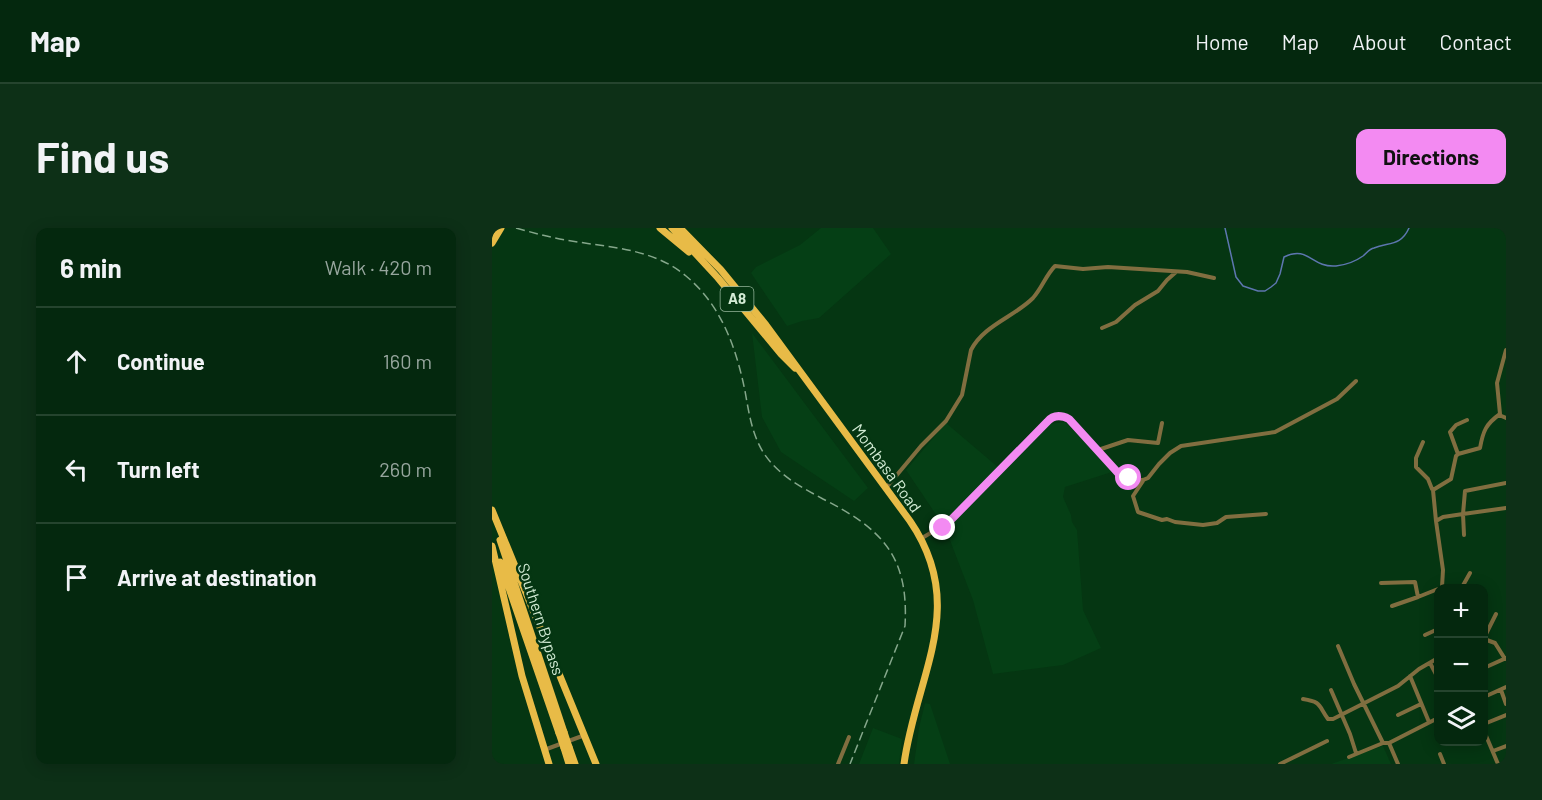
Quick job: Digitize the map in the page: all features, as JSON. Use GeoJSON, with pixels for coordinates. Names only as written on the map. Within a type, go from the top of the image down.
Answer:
{"type":"FeatureCollection","features":[{"type":"Feature","properties":{"kind":"highway"},"geometry":{"type":"LineString","coordinates":[[492,243],[501,228]]}},
{"type":"Feature","properties":{"kind":"highway"},"geometry":{"type":"LineString","coordinates":[[660,228],[703,262]]}},
{"type":"Feature","properties":{"kind":"highway","name":"Mombasa Road"},"geometry":{"type":"LineString","coordinates":[[672,228],[751,315],[789,363],[800,371]]}},
{"type":"Feature","properties":{"kind":"highway","name":"Mombasa Road"},"geometry":{"type":"LineString","coordinates":[[680,228],[731,282],[793,360],[922,538],[930,556],[936,582],[938,616],[934,642],[910,731],[904,764]]}},
{"type":"Feature","properties":{"kind":"highway"},"geometry":{"type":"LineString","coordinates":[[492,510],[596,764]]}},
{"type":"Feature","properties":{"kind":"highway","name":"Southern Bypass"},"geometry":{"type":"LineString","coordinates":[[492,515],[561,732]]}},
{"type":"Feature","properties":{"kind":"highway","name":"Southern Bypass"},"geometry":{"type":"LineString","coordinates":[[492,540],[561,732]]}},
{"type":"Feature","properties":{"kind":"highway"},"geometry":{"type":"LineString","coordinates":[[492,546],[522,676],[549,764]]}},
{"type":"Feature","properties":{"kind":"highway"},"geometry":{"type":"LineString","coordinates":[[561,732],[569,764]]}},
{"type":"Feature","properties":{"kind":"highway"},"geometry":{"type":"LineString","coordinates":[[566,747],[575,764]]}},
{"type":"Feature","properties":{"kind":"street"},"geometry":{"type":"LineString","coordinates":[[885,489],[921,446],[946,421],[962,394],[974,344],[990,328],[1033,298],[1055,266],[1083,270],[1108,267],[1187,272],[1214,278]]}},
{"type":"Feature","properties":{"kind":"street"},"geometry":{"type":"LineString","coordinates":[[1102,328],[1116,322],[1135,305],[1158,291],[1176,272]]}},
{"type":"Feature","properties":{"kind":"street"},"geometry":{"type":"LineString","coordinates":[[1433,490],[1451,478],[1458,454],[1480,448],[1481,438],[1491,419],[1499,415],[1501,411],[1497,383],[1506,350]]}},
{"type":"Feature","properties":{"kind":"street"},"geometry":{"type":"LineString","coordinates":[[1266,514],[1226,517],[1216,523],[1203,525],[1155,518],[1138,512],[1133,496],[1143,481],[1170,453],[1181,446],[1275,432],[1337,399],[1356,381]]}},
{"type":"Feature","properties":{"kind":"street"},"geometry":{"type":"LineString","coordinates":[[1499,415],[1506,418]]}},
{"type":"Feature","properties":{"kind":"street"},"geometry":{"type":"LineString","coordinates":[[922,538],[951,521],[1050,419],[1061,416],[1069,419],[1119,474],[1135,481],[1143,481]]}},
{"type":"Feature","properties":{"kind":"street"},"geometry":{"type":"LineString","coordinates":[[1458,454],[1450,432],[1456,425],[1467,420]]}},
{"type":"Feature","properties":{"kind":"street"},"geometry":{"type":"LineString","coordinates":[[1098,450],[1128,440],[1158,443],[1162,423]]}},
{"type":"Feature","properties":{"kind":"street"},"geometry":{"type":"LineString","coordinates":[[1423,442],[1416,458],[1416,466],[1428,479],[1433,490],[1443,570],[1441,584]]}},
{"type":"Feature","properties":{"kind":"street"},"geometry":{"type":"LineString","coordinates":[[1464,535],[1465,490],[1506,483]]}},
{"type":"Feature","properties":{"kind":"street"},"geometry":{"type":"LineString","coordinates":[[1436,521],[1506,507]]}},
{"type":"Feature","properties":{"kind":"street"},"geometry":{"type":"LineString","coordinates":[[1463,584],[1470,573]]}},
{"type":"Feature","properties":{"kind":"street"},"geometry":{"type":"LineString","coordinates":[[1381,583],[1415,582],[1418,597]]}},
{"type":"Feature","properties":{"kind":"street"},"geometry":{"type":"LineString","coordinates":[[1392,606],[1434,590]]}},
{"type":"Feature","properties":{"kind":"street"},"geometry":{"type":"LineString","coordinates":[[1484,638],[1496,614]]}},
{"type":"Feature","properties":{"kind":"street"},"geometry":{"type":"LineString","coordinates":[[1425,635],[1434,631]]}},
{"type":"Feature","properties":{"kind":"street"},"geometry":{"type":"LineString","coordinates":[[1488,640],[1495,643],[1506,658],[1488,666]]}},
{"type":"Feature","properties":{"kind":"street"},"geometry":{"type":"LineString","coordinates":[[1338,646],[1383,743]]}},
{"type":"Feature","properties":{"kind":"street"},"geometry":{"type":"LineString","coordinates":[[1303,699],[1316,701],[1328,719],[1341,715],[1398,686],[1434,660]]}},
{"type":"Feature","properties":{"kind":"street"},"geometry":{"type":"LineString","coordinates":[[1430,663],[1434,670]]}},
{"type":"Feature","properties":{"kind":"street"},"geometry":{"type":"LineString","coordinates":[[1410,676],[1429,722]]}},
{"type":"Feature","properties":{"kind":"street"},"geometry":{"type":"LineString","coordinates":[[1488,695],[1506,687]]}},
{"type":"Feature","properties":{"kind":"street"},"geometry":{"type":"LineString","coordinates":[[1331,690],[1356,753]]}},
{"type":"Feature","properties":{"kind":"street"},"geometry":{"type":"LineString","coordinates":[[1500,690],[1506,704]]}},
{"type":"Feature","properties":{"kind":"street"},"geometry":{"type":"LineString","coordinates":[[1398,715],[1421,704]]}},
{"type":"Feature","properties":{"kind":"street"},"geometry":{"type":"LineString","coordinates":[[1488,722],[1506,715]]}},
{"type":"Feature","properties":{"kind":"street"},"geometry":{"type":"LineString","coordinates":[[1349,757],[1383,743],[1389,743],[1434,720]]}},
{"type":"Feature","properties":{"kind":"street"},"geometry":{"type":"LineString","coordinates":[[544,750],[586,735]]}},
{"type":"Feature","properties":{"kind":"street"},"geometry":{"type":"LineString","coordinates":[[838,764],[849,736]]}},
{"type":"Feature","properties":{"kind":"street"},"geometry":{"type":"LineString","coordinates":[[1488,740],[1498,764]]}},
{"type":"Feature","properties":{"kind":"street"},"geometry":{"type":"LineString","coordinates":[[1280,764],[1327,741]]}},
{"type":"Feature","properties":{"kind":"street"},"geometry":{"type":"LineString","coordinates":[[1389,743],[1398,764]]}},
{"type":"Feature","properties":{"kind":"street"},"geometry":{"type":"LineString","coordinates":[[1493,751],[1506,746]]}},
{"type":"Feature","properties":{"kind":"street"},"geometry":{"type":"LineString","coordinates":[[1440,754],[1444,764]]}},
{"type":"Feature","properties":{"kind":"shaded area"},"geometry":{"type":"Polygon","coordinates":[[[821,228],[873,228],[891,254],[819,318],[787,326],[751,273],[756,267],[800,245],[821,228]]]}},
{"type":"Feature","properties":{"kind":"shaded area"},"geometry":{"type":"Polygon","coordinates":[[[752,333],[868,488],[854,501],[781,452],[762,417],[752,333]]]}},
{"type":"Feature","properties":{"kind":"shaded area"},"geometry":{"type":"Polygon","coordinates":[[[1065,422],[1115,471],[1065,487],[1063,497],[1077,530],[1083,610],[1101,648],[1063,665],[993,674],[973,600],[946,530],[1050,424],[1065,422]]]}},
{"type":"Feature","properties":{"kind":"shaded area"},"geometry":{"type":"Polygon","coordinates":[[[946,423],[999,468],[943,525],[906,470],[946,423]]]}},
{"type":"Feature","properties":{"kind":"shaded area"},"geometry":{"type":"Polygon","coordinates":[[[925,703],[930,704],[950,764],[914,764],[925,703]]]}},
{"type":"Feature","properties":{"kind":"shaded area"},"geometry":{"type":"Polygon","coordinates":[[[873,728],[902,739],[899,764],[859,764],[873,728]]]}},
{"type":"Feature","properties":{"kind":"shaded area"},"geometry":{"type":"Polygon","coordinates":[[[1383,746],[1391,764],[1331,764],[1383,746]]]}},
{"type":"Feature","properties":{"kind":"waterway"},"geometry":{"type":"LineString","coordinates":[[1225,228],[1236,277],[1243,286],[1258,291],[1265,291],[1276,283],[1284,257],[1299,254],[1328,266],[1343,265],[1360,258],[1372,249],[1398,241],[1409,228]]}},
{"type":"Feature","properties":{"kind":"railway"},"geometry":{"type":"LineString","coordinates":[[516,228],[648,255],[674,267],[686,276],[709,300],[732,343],[754,432],[765,455],[791,480],[844,510],[876,534],[888,547],[902,581],[905,626],[850,764]]}},
{"type":"Feature","properties":{"kind":"route"},"geometry":{"type":"LineString","coordinates":[[943,528],[1050,419],[1055,417],[1063,416],[1069,419],[1119,474],[1129,478]]}}]}
